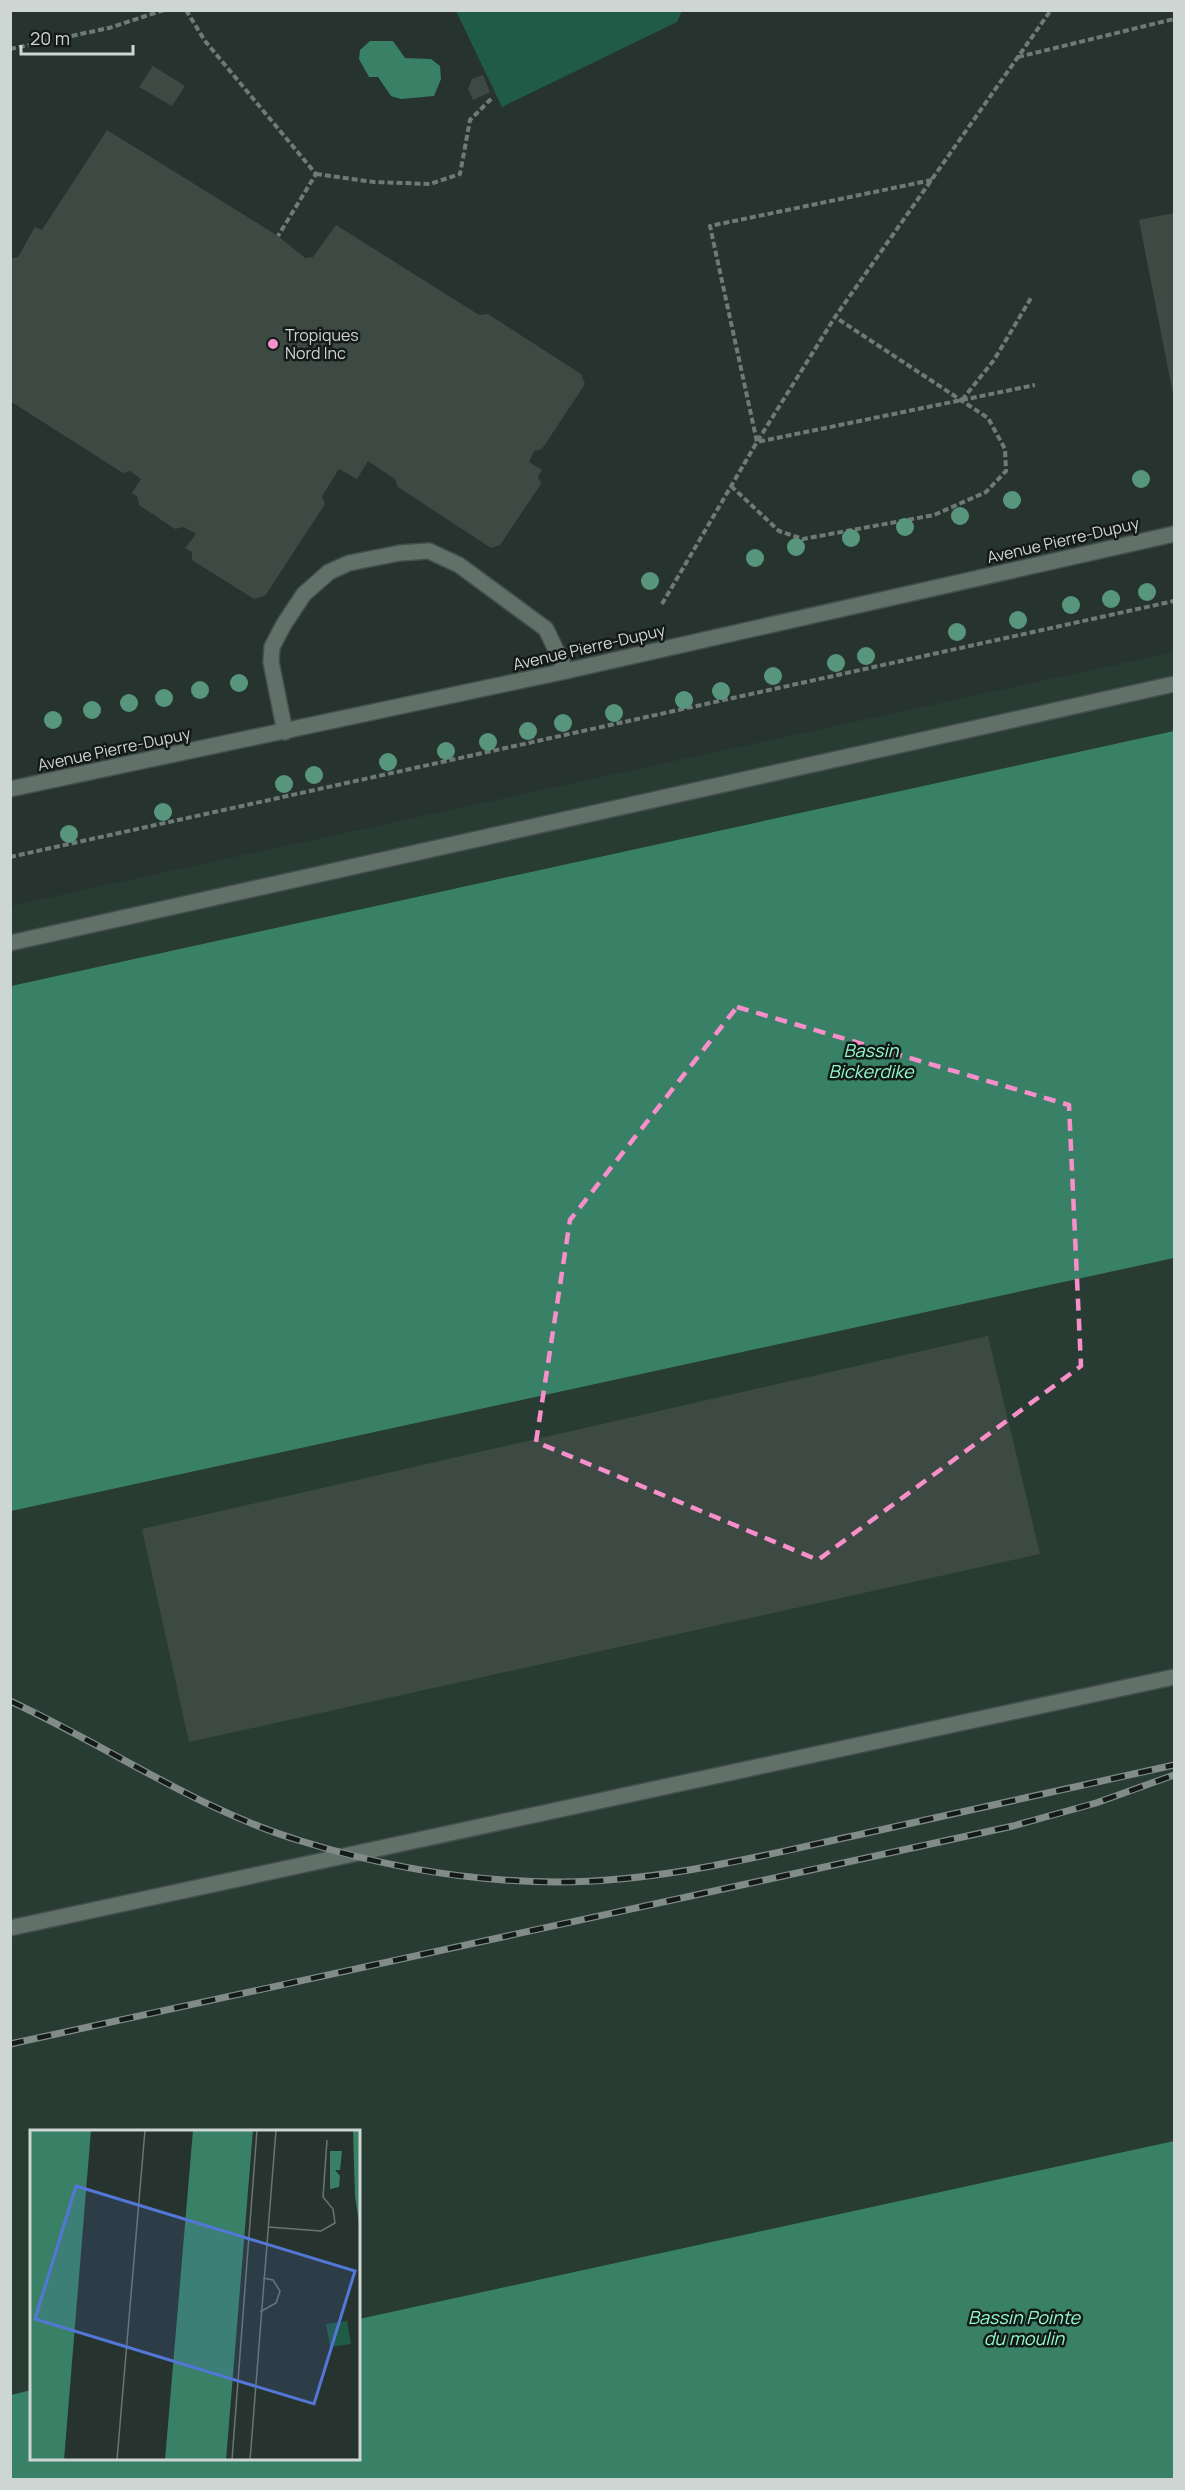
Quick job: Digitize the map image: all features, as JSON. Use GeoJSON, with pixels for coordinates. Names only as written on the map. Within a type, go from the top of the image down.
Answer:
{"type":"FeatureCollection","features":[{"type":"Feature","properties":{"kind":"street","name":"Avenue Pierre-Dupuy"},"geometry":{"type":"LineString","coordinates":[[10,789],[566,671],[1174,534]]}},
{"type":"Feature","properties":{"kind":"street"},"geometry":{"type":"LineString","coordinates":[[285,732],[271,662],[272,647],[304,594],[329,572],[349,563],[399,553],[429,551],[459,565],[546,629],[566,671]]}},
{"type":"Feature","properties":{"kind":"street"},"geometry":{"type":"LineString","coordinates":[[10,943],[1174,684]]}},
{"type":"Feature","properties":{"kind":"street"},"geometry":{"type":"LineString","coordinates":[[10,1928],[1174,1677]]}},
{"type":"Feature","properties":{"kind":"path"},"geometry":{"type":"LineString","coordinates":[[10,50],[109,28],[164,10]]}},
{"type":"Feature","properties":{"kind":"path"},"geometry":{"type":"LineString","coordinates":[[186,10],[205,41],[316,174],[374,182],[430,184],[460,174],[470,120],[493,97]]}},
{"type":"Feature","properties":{"kind":"path"},"geometry":{"type":"LineString","coordinates":[[662,604],[757,442],[836,317],[1051,10]]}},
{"type":"Feature","properties":{"kind":"path"},"geometry":{"type":"LineString","coordinates":[[1018,57],[1174,19]]}},
{"type":"Feature","properties":{"kind":"path"},"geometry":{"type":"LineString","coordinates":[[278,236],[316,174]]}},
{"type":"Feature","properties":{"kind":"path"},"geometry":{"type":"LineString","coordinates":[[757,442],[710,226],[932,180]]}},
{"type":"Feature","properties":{"kind":"path"},"geometry":{"type":"LineString","coordinates":[[962,401],[994,360],[1031,298]]}},
{"type":"Feature","properties":{"kind":"path"},"geometry":{"type":"LineString","coordinates":[[731,486],[779,531],[803,538],[934,515],[986,492],[1006,471],[1005,449],[988,418],[836,317]]}},
{"type":"Feature","properties":{"kind":"path"},"geometry":{"type":"LineString","coordinates":[[757,442],[1035,385]]}},
{"type":"Feature","properties":{"kind":"path"},"geometry":{"type":"LineString","coordinates":[[10,857],[1174,601]]}},
{"type":"Feature","properties":{"kind":"highlighted area"},"geometry":{"type":"Polygon","coordinates":[[[737,1007],[1069,1105],[1081,1366],[818,1560],[536,1442],[570,1220],[737,1007]]]}},
{"type":"Feature","properties":{"kind":"shaded area"},"geometry":{"type":"Polygon","coordinates":[[[456,11],[682,11],[677,22],[502,107],[456,11]]]}},
{"type":"Feature","properties":{"kind":"shaded area"},"geometry":{"type":"Polygon","coordinates":[[[1174,652],[1174,731],[11,986],[10,906],[1174,652]]]}},
{"type":"Feature","properties":{"kind":"shaded area"},"geometry":{"type":"Polygon","coordinates":[[[1174,1258],[1174,2141],[360,2319],[360,2130],[30,2130],[30,2390],[11,2395],[10,1511],[1174,1258]]]}},
{"type":"Feature","properties":{"kind":"water"},"geometry":{"type":"Polygon","coordinates":[[[370,41],[393,41],[405,58],[431,59],[440,66],[441,79],[434,96],[401,99],[391,96],[378,77],[369,77],[359,59],[360,50],[370,41]]]}},
{"type":"Feature","properties":{"kind":"water","name":"Bassin Bickerdike"},"geometry":{"type":"Polygon","coordinates":[[[1174,731],[1174,1258],[11,1511],[11,986],[1174,731]]]}},
{"type":"Feature","properties":{"kind":"water","name":"Bassin Pointe du moulin"},"geometry":{"type":"Polygon","coordinates":[[[1174,2141],[1174,2479],[11,2479],[11,2395],[30,2390],[30,2460],[360,2460],[360,2319],[1174,2141]]]}},
{"type":"Feature","properties":{"kind":"building"},"geometry":{"type":"Polygon","coordinates":[[[153,66],[185,86],[172,106],[139,87],[153,66]]]}},
{"type":"Feature","properties":{"kind":"building"},"geometry":{"type":"Polygon","coordinates":[[[483,75],[490,92],[473,100],[468,89],[472,79],[483,75]]]}},
{"type":"Feature","properties":{"kind":"building","name":"Tropiques Nord Inc"},"geometry":{"type":"Polygon","coordinates":[[[107,130],[278,236],[305,258],[313,257],[336,225],[479,315],[488,314],[581,374],[585,384],[542,449],[534,451],[529,462],[542,470],[538,477],[541,484],[500,545],[491,548],[398,487],[395,479],[368,461],[357,479],[339,469],[322,496],[325,504],[265,596],[254,599],[192,560],[192,552],[185,548],[196,534],[184,527],[175,529],[139,505],[137,496],[132,493],[141,479],[130,471],[123,473],[10,401],[10,259],[18,257],[35,227],[42,230],[107,130]]]}},
{"type":"Feature","properties":{"kind":"building"},"geometry":{"type":"Polygon","coordinates":[[[1174,213],[1174,394],[1173,394],[1139,220],[1174,213]]]}},
{"type":"Feature","properties":{"kind":"building"},"geometry":{"type":"Polygon","coordinates":[[[988,1336],[1040,1554],[189,1742],[142,1529],[988,1336]]]}},
{"type":"Feature","properties":{"kind":"railway"},"geometry":{"type":"LineString","coordinates":[[10,1701],[190,1795],[263,1828],[333,1850],[396,1865],[461,1876],[526,1881],[596,1881],[707,1867],[1174,1765]]}},
{"type":"Feature","properties":{"kind":"railway"},"geometry":{"type":"LineString","coordinates":[[10,2044],[1013,1826],[1096,1803],[1174,1775]]}},
{"type":"Feature","properties":{"kind":"place","name":"Tropiques Nord Inc"},"geometry":{"type":"Point","coordinates":[273,344]}}]}
